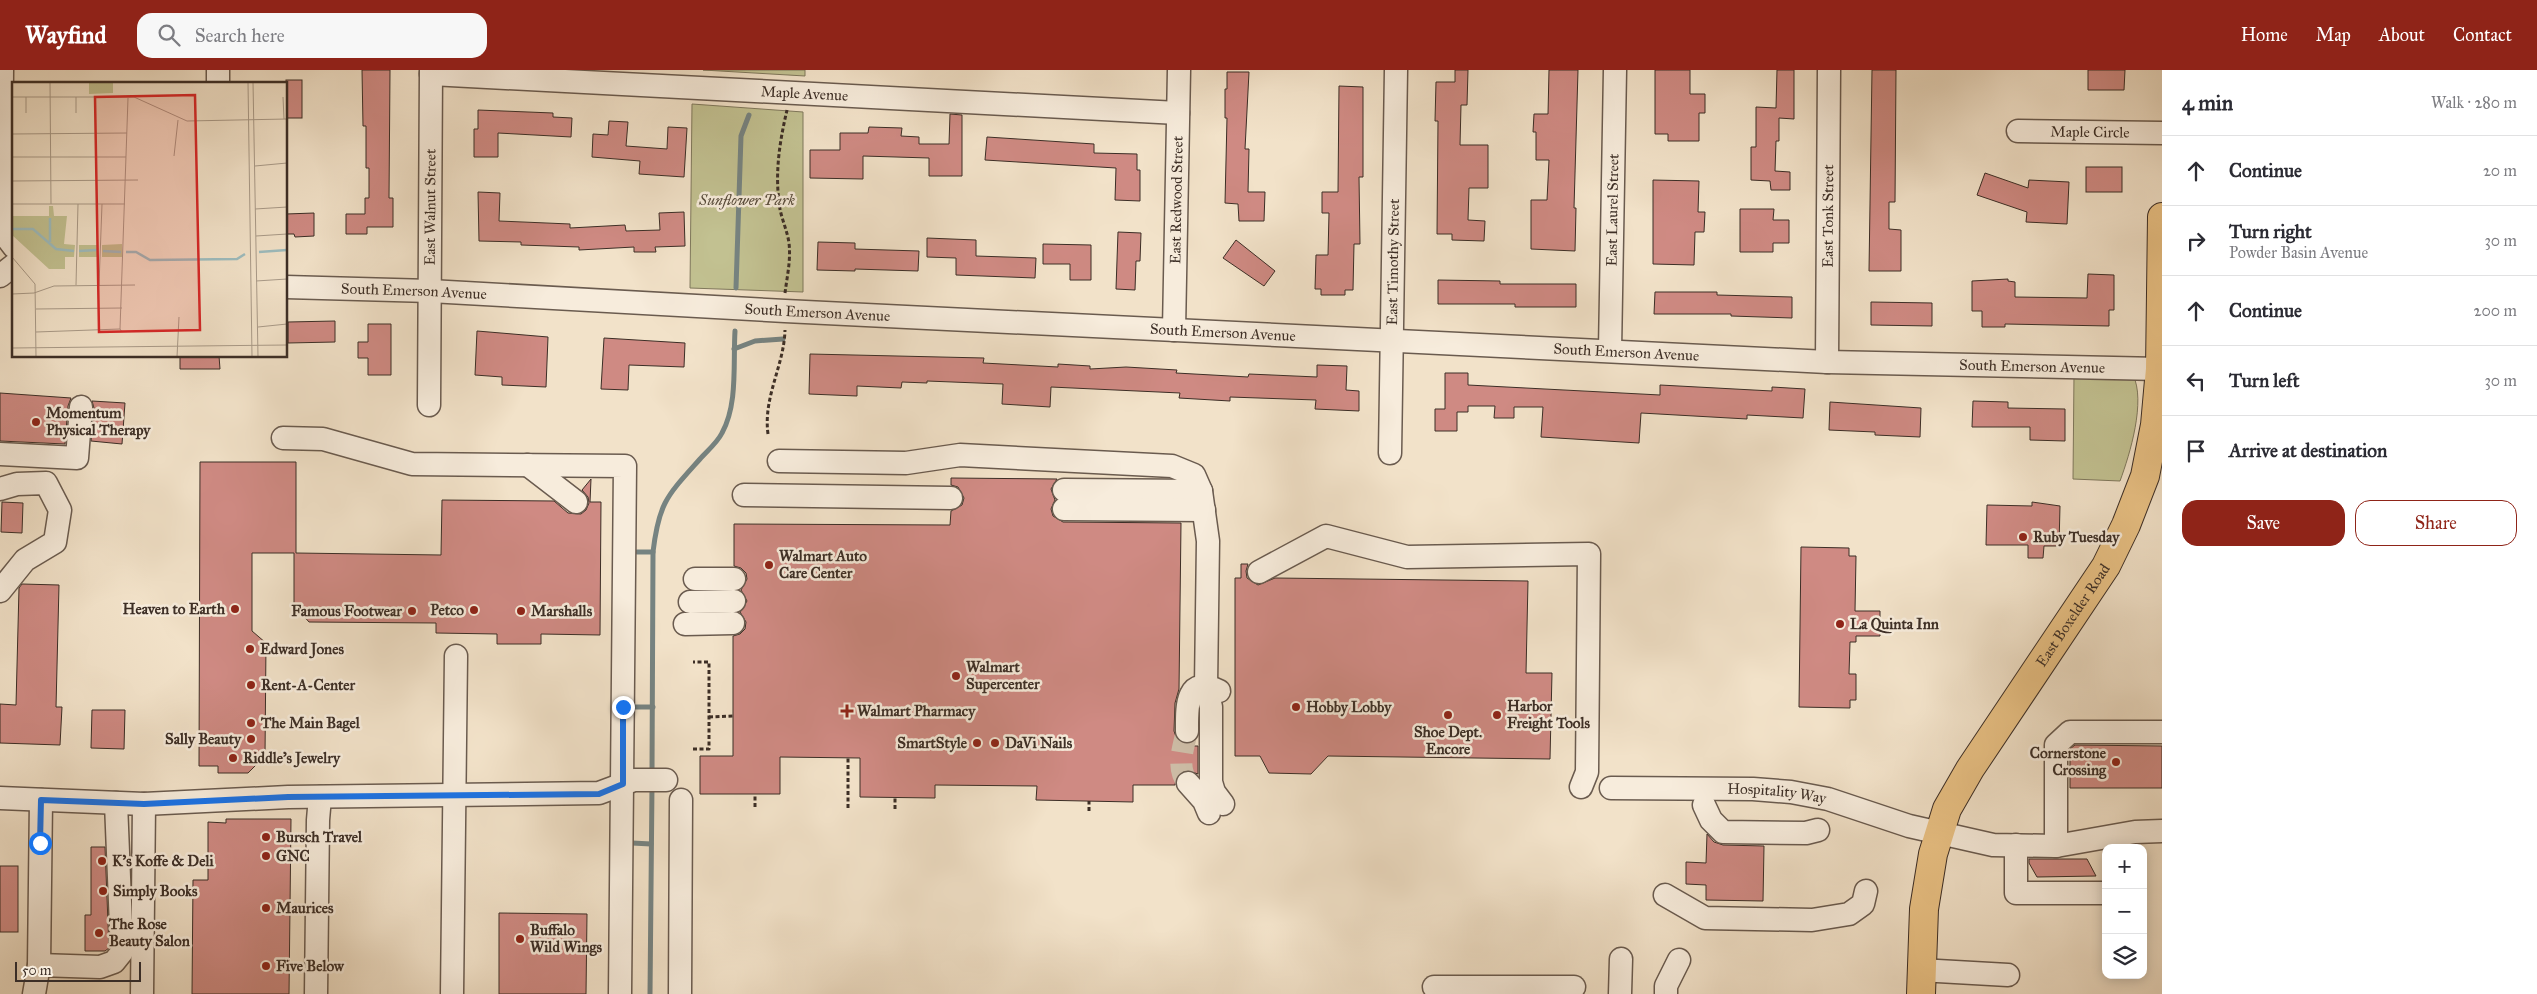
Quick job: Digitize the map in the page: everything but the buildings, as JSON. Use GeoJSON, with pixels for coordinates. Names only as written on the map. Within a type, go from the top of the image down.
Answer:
{"type":"FeatureCollection","features":[{"type":"Feature","properties":{"kind":"main road","name":"East Boxelder Road"},"geometry":{"type":"LineString","coordinates":[[1921,982],[1924,909],[1938,833],[1947,809],[1970,769],[2106,566],[2126,525],[2145,476],[2155,425],[2160,369],[2162,217]]}},
{"type":"Feature","properties":{"kind":"street"},"geometry":{"type":"LineString","coordinates":[[2,70],[2,215],[8,239],[12,244]]}},
{"type":"Feature","properties":{"kind":"street","name":"East Redwood Street"},"geometry":{"type":"LineString","coordinates":[[1174,330],[1179,70]]}},
{"type":"Feature","properties":{"kind":"street","name":"East Timothy Street"},"geometry":{"type":"LineString","coordinates":[[1390,453],[1396,70]]}},
{"type":"Feature","properties":{"kind":"street","name":"East Laurel Street"},"geometry":{"type":"LineString","coordinates":[[1610,350],[1616,70]]}},
{"type":"Feature","properties":{"kind":"street","name":"East Tonk Street"},"geometry":{"type":"LineString","coordinates":[[1827,362],[1829,70]]}},
{"type":"Feature","properties":{"kind":"street","name":"Maple Avenue"},"geometry":{"type":"LineString","coordinates":[[431,72],[1178,113]]}},
{"type":"Feature","properties":{"kind":"street","name":"East Walnut Street"},"geometry":{"type":"LineString","coordinates":[[429,405],[431,72]]}},
{"type":"Feature","properties":{"kind":"street","name":"Maple Circle"},"geometry":{"type":"LineString","coordinates":[[2018,131],[2162,133]]}},
{"type":"Feature","properties":{"kind":"street"},"geometry":{"type":"LineString","coordinates":[[0,276],[12,267]]}},
{"type":"Feature","properties":{"kind":"street","name":"South Emerson Avenue"},"geometry":{"type":"LineString","coordinates":[[288,287],[430,291],[1827,362],[2160,369]]}},
{"type":"Feature","properties":{"kind":"street"},"geometry":{"type":"LineString","coordinates":[[0,454],[77,458],[81,407]]}},
{"type":"Feature","properties":{"kind":"street"},"geometry":{"type":"LineString","coordinates":[[283,438],[323,439],[412,464],[624,466],[628,782],[620,994]]}},
{"type":"Feature","properties":{"kind":"street"},"geometry":{"type":"LineString","coordinates":[[779,461],[906,463],[960,455],[1172,466],[1194,475],[1202,501],[1208,541],[1206,686]]}},
{"type":"Feature","properties":{"kind":"street"},"geometry":{"type":"LineString","coordinates":[[536,465],[578,497]]}},
{"type":"Feature","properties":{"kind":"street"},"geometry":{"type":"LineString","coordinates":[[0,489],[17,484],[46,483],[60,510],[55,542],[25,560],[0,592]]}},
{"type":"Feature","properties":{"kind":"street"},"geometry":{"type":"LineString","coordinates":[[744,496],[951,498]]}},
{"type":"Feature","properties":{"kind":"street"},"geometry":{"type":"LineString","coordinates":[[1064,500],[1202,501]]}},
{"type":"Feature","properties":{"kind":"street"},"geometry":{"type":"LineString","coordinates":[[1259,572],[1326,536],[1407,557],[1589,554],[1587,772],[1581,787]]}},
{"type":"Feature","properties":{"kind":"street"},"geometry":{"type":"LineString","coordinates":[[734,595],[691,596],[734,595]]}},
{"type":"Feature","properties":{"kind":"street"},"geometry":{"type":"LineString","coordinates":[[452,994],[456,656]]}},
{"type":"Feature","properties":{"kind":"street"},"geometry":{"type":"LineString","coordinates":[[1187,731],[1187,699],[1193,691],[1206,686],[1218,690],[1225,699],[1224,785],[1221,805],[1204,801],[1188,783]]}},
{"type":"Feature","properties":{"kind":"street"},"geometry":{"type":"LineString","coordinates":[[2056,846],[2056,745],[2070,732],[2162,732]]}},
{"type":"Feature","properties":{"kind":"street"},"geometry":{"type":"LineString","coordinates":[[0,798],[130,804],[320,797],[599,794],[628,782],[666,780]]}},
{"type":"Feature","properties":{"kind":"street","name":"Hospitality Way"},"geometry":{"type":"LineString","coordinates":[[1612,788],[1753,789],[1791,792],[1828,799],[1909,826],[1993,845],[2056,846],[2111,842],[2135,832],[2162,831]]}},
{"type":"Feature","properties":{"kind":"street"},"geometry":{"type":"LineString","coordinates":[[316,994],[318,820],[320,797]]}},
{"type":"Feature","properties":{"kind":"street"},"geometry":{"type":"LineString","coordinates":[[34,994],[39,965],[41,800]]}},
{"type":"Feature","properties":{"kind":"street"},"geometry":{"type":"LineString","coordinates":[[680,994],[681,800]]}},
{"type":"Feature","properties":{"kind":"street"},"geometry":{"type":"LineString","coordinates":[[39,965],[100,967],[114,962],[122,952],[130,804]]}},
{"type":"Feature","properties":{"kind":"street"},"geometry":{"type":"LineString","coordinates":[[130,804],[142,994]]}},
{"type":"Feature","properties":{"kind":"street"},"geometry":{"type":"LineString","coordinates":[[1704,806],[1710,820],[1723,832],[1806,833],[1818,830]]}},
{"type":"Feature","properties":{"kind":"street"},"geometry":{"type":"LineString","coordinates":[[2016,845],[2016,893],[2102,893]]}},
{"type":"Feature","properties":{"kind":"street"},"geometry":{"type":"LineString","coordinates":[[1665,895],[1705,918],[1812,920],[1848,914],[1863,904],[1866,892]]}},
{"type":"Feature","properties":{"kind":"street"},"geometry":{"type":"LineString","coordinates":[[1620,994],[1621,959]]}},
{"type":"Feature","properties":{"kind":"street"},"geometry":{"type":"LineString","coordinates":[[1666,994],[1666,986],[1679,960]]}},
{"type":"Feature","properties":{"kind":"street"},"geometry":{"type":"LineString","coordinates":[[1921,982],[2008,975]]}},
{"type":"Feature","properties":{"kind":"street"},"geometry":{"type":"LineString","coordinates":[[1434,987],[1574,987]]}},
{"type":"Feature","properties":{"kind":"path"},"geometry":{"type":"LineString","coordinates":[[785,294],[789,267],[789,244],[779,203],[778,171],[779,144],[787,109]]}},
{"type":"Feature","properties":{"kind":"path"},"geometry":{"type":"LineString","coordinates":[[768,434],[766,417],[784,348],[785,329]]}},
{"type":"Feature","properties":{"kind":"path"},"geometry":{"type":"LineString","coordinates":[[692,749],[709,749],[709,662],[694,662]]}},
{"type":"Feature","properties":{"kind":"path"},"geometry":{"type":"LineString","coordinates":[[709,716],[733,716]]}},
{"type":"Feature","properties":{"kind":"path"},"geometry":{"type":"LineString","coordinates":[[848,758],[848,808]]}},
{"type":"Feature","properties":{"kind":"path"},"geometry":{"type":"LineString","coordinates":[[755,794],[755,807]]}},
{"type":"Feature","properties":{"kind":"path"},"geometry":{"type":"LineString","coordinates":[[895,797],[895,809]]}},
{"type":"Feature","properties":{"kind":"path"},"geometry":{"type":"LineString","coordinates":[[1089,801],[1089,810]]}},
{"type":"Feature","properties":{"kind":"green space"},"geometry":{"type":"Polygon","coordinates":[[[703,70],[805,70],[805,76],[703,70]]]}},
{"type":"Feature","properties":{"kind":"green space","name":"Sunflower Park"},"geometry":{"type":"Polygon","coordinates":[[[692,104],[803,112],[803,292],[690,288],[692,104]]]}},
{"type":"Feature","properties":{"kind":"green space"},"geometry":{"type":"Polygon","coordinates":[[[2074,374],[2133,375],[2137,386],[2137,413],[2132,442],[2120,481],[2073,479],[2074,374]]]}},
{"type":"Feature","properties":{"kind":"waterway"},"geometry":{"type":"LineString","coordinates":[[736,288],[741,136],[749,115]]}},
{"type":"Feature","properties":{"kind":"waterway"},"geometry":{"type":"LineString","coordinates":[[652,774],[653,552],[655,535],[666,501],[717,440],[727,422],[733,397],[735,331]]}},
{"type":"Feature","properties":{"kind":"waterway"},"geometry":{"type":"LineString","coordinates":[[734,349],[755,341],[783,339]]}},
{"type":"Feature","properties":{"kind":"waterway"},"geometry":{"type":"LineString","coordinates":[[637,552],[653,552]]}},
{"type":"Feature","properties":{"kind":"waterway"},"geometry":{"type":"LineString","coordinates":[[635,707],[653,707]]}},
{"type":"Feature","properties":{"kind":"waterway"},"geometry":{"type":"LineString","coordinates":[[650,994],[652,785]]}},
{"type":"Feature","properties":{"kind":"waterway"},"geometry":{"type":"LineString","coordinates":[[632,843],[651,844]]}},
{"type":"Feature","properties":{"kind":"tunnel"},"geometry":{"type":"LineString","coordinates":[[1187,731],[1181,765],[1184,777],[1188,783]]}},
{"type":"Feature","properties":{"kind":"place","name":"Momentum Physical Therapy"},"geometry":{"type":"Point","coordinates":[36,422]}},
{"type":"Feature","properties":{"kind":"place","name":"Ruby Tuesday"},"geometry":{"type":"Point","coordinates":[2023,537]}},
{"type":"Feature","properties":{"kind":"place","name":"Walmart Auto Care Center"},"geometry":{"type":"Point","coordinates":[769,565]}},
{"type":"Feature","properties":{"kind":"place","name":"Heaven to Earth"},"geometry":{"type":"Point","coordinates":[235,609]}},
{"type":"Feature","properties":{"kind":"place","name":"Petco"},"geometry":{"type":"Point","coordinates":[474,610]}},
{"type":"Feature","properties":{"kind":"place","name":"Famous Footwear"},"geometry":{"type":"Point","coordinates":[412,611]}},
{"type":"Feature","properties":{"kind":"place","name":"Marshalls"},"geometry":{"type":"Point","coordinates":[521,611]}},
{"type":"Feature","properties":{"kind":"place","name":"La Quinta Inn"},"geometry":{"type":"Point","coordinates":[1840,624]}},
{"type":"Feature","properties":{"kind":"place","name":"Edward Jones"},"geometry":{"type":"Point","coordinates":[250,649]}},
{"type":"Feature","properties":{"kind":"place","name":"Walmart Supercenter"},"geometry":{"type":"Point","coordinates":[956,676]}},
{"type":"Feature","properties":{"kind":"place","name":"Rent-A-Center"},"geometry":{"type":"Point","coordinates":[251,685]}},
{"type":"Feature","properties":{"kind":"place","name":"Hobby Lobby"},"geometry":{"type":"Point","coordinates":[1296,707]}},
{"type":"Feature","properties":{"kind":"place","name":"Walmart Pharmacy"},"geometry":{"type":"Point","coordinates":[847,711]}},
{"type":"Feature","properties":{"kind":"place","name":"Shoe Dept. Encore"},"geometry":{"type":"Point","coordinates":[1448,715]}},
{"type":"Feature","properties":{"kind":"place","name":"Harbor Freight Tools"},"geometry":{"type":"Point","coordinates":[1497,715]}},
{"type":"Feature","properties":{"kind":"place","name":"The Main Bagel"},"geometry":{"type":"Point","coordinates":[251,723]}},
{"type":"Feature","properties":{"kind":"place","name":"Sally Beauty"},"geometry":{"type":"Point","coordinates":[251,739]}},
{"type":"Feature","properties":{"kind":"place","name":"SmartStyle"},"geometry":{"type":"Point","coordinates":[977,743]}},
{"type":"Feature","properties":{"kind":"place","name":"DaVi Nails"},"geometry":{"type":"Point","coordinates":[995,743]}},
{"type":"Feature","properties":{"kind":"place","name":"Riddle's Jewelry"},"geometry":{"type":"Point","coordinates":[233,758]}},
{"type":"Feature","properties":{"kind":"place","name":"Cornerstone Crossing"},"geometry":{"type":"Point","coordinates":[2116,762]}},
{"type":"Feature","properties":{"kind":"place","name":"Bursch Travel"},"geometry":{"type":"Point","coordinates":[266,837]}},
{"type":"Feature","properties":{"kind":"place","name":"GNC"},"geometry":{"type":"Point","coordinates":[266,856]}},
{"type":"Feature","properties":{"kind":"place","name":"K's Koffe & Deli"},"geometry":{"type":"Point","coordinates":[102,861]}},
{"type":"Feature","properties":{"kind":"place","name":"Simply Books"},"geometry":{"type":"Point","coordinates":[103,891]}},
{"type":"Feature","properties":{"kind":"place","name":"Maurices"},"geometry":{"type":"Point","coordinates":[266,908]}},
{"type":"Feature","properties":{"kind":"place","name":"The Rose Beauty Salon"},"geometry":{"type":"Point","coordinates":[99,933]}},
{"type":"Feature","properties":{"kind":"place","name":"Buffalo Wild Wings"},"geometry":{"type":"Point","coordinates":[520,939]}},
{"type":"Feature","properties":{"kind":"place","name":"Five Below"},"geometry":{"type":"Point","coordinates":[266,966]}},
{"type":"Feature","properties":{"kind":"route"},"geometry":{"type":"LineString","coordinates":[[40,843],[41,800],[144,804],[288,797],[599,794],[623,784],[623,707]]}}]}
